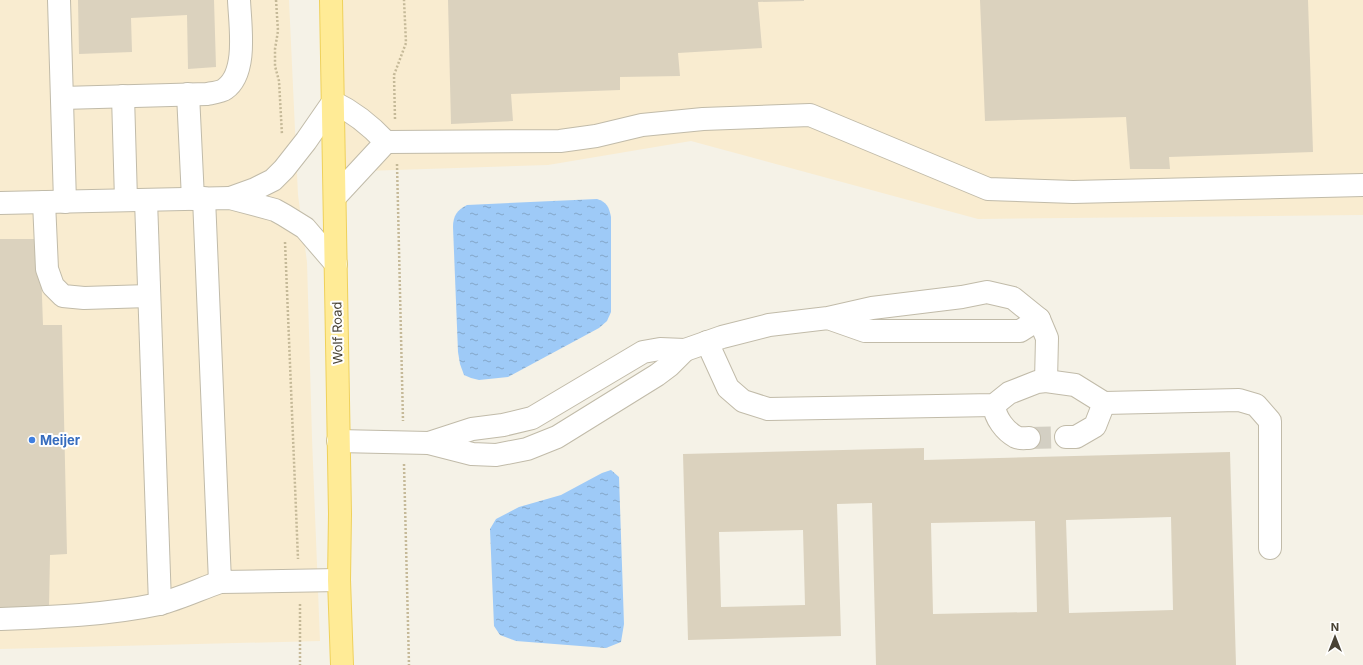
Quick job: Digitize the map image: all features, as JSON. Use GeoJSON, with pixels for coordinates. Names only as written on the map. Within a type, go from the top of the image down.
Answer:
{"type":"FeatureCollection","features":[{"type":"Feature","properties":{"kind":"main road","name":"Wolf Road"},"geometry":{"type":"LineString","coordinates":[[332,0],[339,580],[342,665]]}},
{"type":"Feature","properties":{"kind":"street"},"geometry":{"type":"LineString","coordinates":[[59,0],[62,98],[55,202],[47,269],[53,286],[63,296],[84,298],[149,296]]}},
{"type":"Feature","properties":{"kind":"street"},"geometry":{"type":"LineString","coordinates":[[62,98],[207,94],[225,90],[235,78],[241,60],[239,0]]}},
{"type":"Feature","properties":{"kind":"street"},"geometry":{"type":"LineString","coordinates":[[188,94],[198,199],[220,582]]}},
{"type":"Feature","properties":{"kind":"street"},"geometry":{"type":"LineString","coordinates":[[123,96],[149,296],[160,604]]}},
{"type":"Feature","properties":{"kind":"street"},"geometry":{"type":"LineString","coordinates":[[0,203],[230,198],[255,190],[273,180],[306,141],[333,102],[349,109],[391,142],[560,141],[596,136],[642,126],[703,120],[810,115],[988,189],[1073,192],[1363,185]]}},
{"type":"Feature","properties":{"kind":"street"},"geometry":{"type":"LineString","coordinates":[[334,197],[391,142]]}},
{"type":"Feature","properties":{"kind":"street"},"geometry":{"type":"LineString","coordinates":[[230,198],[275,210],[305,228],[336,264]]}},
{"type":"Feature","properties":{"kind":"street"},"geometry":{"type":"LineString","coordinates":[[428,443],[472,429],[503,425],[532,418],[643,352],[660,349],[685,350],[722,337],[768,325],[828,318],[872,308],[962,297],[987,292],[1013,298],[1039,319],[1047,338],[1046,381]]}},
{"type":"Feature","properties":{"kind":"street"},"geometry":{"type":"LineString","coordinates":[[828,318],[865,331],[1020,331],[1039,319]]}},
{"type":"Feature","properties":{"kind":"street"},"geometry":{"type":"LineString","coordinates":[[708,342],[728,388],[743,401],[768,408],[994,405],[1009,393],[1037,382],[1046,381],[1075,385],[1104,403],[1239,400],[1256,405],[1270,421],[1270,548]]}},
{"type":"Feature","properties":{"kind":"street"},"geometry":{"type":"LineString","coordinates":[[338,441],[428,443],[472,454],[496,455],[527,449],[557,437],[656,375],[670,366],[685,350]]}},
{"type":"Feature","properties":{"kind":"street"},"geometry":{"type":"LineString","coordinates":[[1066,437],[1076,437],[1095,426],[1104,403]]}},
{"type":"Feature","properties":{"kind":"street"},"geometry":{"type":"LineString","coordinates":[[994,405],[995,412],[1004,427],[1017,438],[1029,438]]}},
{"type":"Feature","properties":{"kind":"street"},"geometry":{"type":"LineString","coordinates":[[0,619],[106,613],[160,604],[220,582],[339,580]]}},
{"type":"Feature","properties":{"kind":"path"},"geometry":{"type":"LineString","coordinates":[[276,0],[278,31],[275,50],[275,66],[279,81],[284,168]]}},
{"type":"Feature","properties":{"kind":"path"},"geometry":{"type":"LineString","coordinates":[[404,0],[406,44],[394,75],[391,142],[404,443],[409,665]]}},
{"type":"Feature","properties":{"kind":"path"},"geometry":{"type":"LineString","coordinates":[[284,215],[299,581],[300,665]]}},
{"type":"Feature","properties":{"kind":"shaded area"},"geometry":{"type":"Polygon","coordinates":[[[0,0],[289,0],[298,195],[307,262],[320,641],[0,649],[0,0]]]}},
{"type":"Feature","properties":{"kind":"shaded area"},"geometry":{"type":"Polygon","coordinates":[[[331,0],[1363,0],[1363,215],[978,219],[691,141],[548,165],[334,172],[331,0]]]}},
{"type":"Feature","properties":{"kind":"water"},"geometry":{"type":"Polygon","coordinates":[[[597,199],[607,205],[611,217],[611,312],[607,321],[599,328],[508,377],[479,380],[464,375],[458,352],[453,227],[456,214],[467,205],[597,199]]]}},
{"type":"Feature","properties":{"kind":"water"},"geometry":{"type":"Polygon","coordinates":[[[611,470],[619,477],[624,624],[621,642],[606,648],[516,641],[500,635],[494,626],[490,529],[496,519],[519,507],[561,495],[602,473],[611,470]]]}},
{"type":"Feature","properties":{"kind":"building"},"geometry":{"type":"Polygon","coordinates":[[[78,0],[214,0],[216,67],[188,69],[187,15],[131,18],[132,52],[79,54],[78,0]]]}},
{"type":"Feature","properties":{"kind":"building"},"geometry":{"type":"Polygon","coordinates":[[[448,0],[804,1],[758,2],[762,48],[678,53],[680,76],[620,77],[620,90],[511,94],[513,121],[451,124],[448,0]]]}},
{"type":"Feature","properties":{"kind":"building"},"geometry":{"type":"Polygon","coordinates":[[[980,0],[1308,0],[1313,152],[1169,157],[1170,169],[1130,169],[1126,117],[985,121],[980,0]]]}},
{"type":"Feature","properties":{"kind":"building","name":"Meijer"},"geometry":{"type":"Polygon","coordinates":[[[0,239],[40,239],[43,325],[62,325],[67,554],[50,555],[49,608],[0,609],[0,239]]]}},
{"type":"Feature","properties":{"kind":"building"},"geometry":{"type":"Polygon","coordinates":[[[924,448],[924,460],[1230,452],[1236,665],[876,665],[872,503],[837,504],[841,636],[688,640],[683,454],[924,448]],[[1171,517],[1066,520],[1069,613],[1173,610],[1171,517]],[[1035,521],[931,523],[933,614],[1037,612],[1035,521]],[[803,530],[719,532],[721,607],[805,605],[803,530]]]}},
{"type":"Feature","properties":{"kind":"tunnel"},"geometry":{"type":"LineString","coordinates":[[1029,438],[1066,437]]}},
{"type":"Feature","properties":{"kind":"place","name":"Meijer"},"geometry":{"type":"Point","coordinates":[32,440]}}]}
